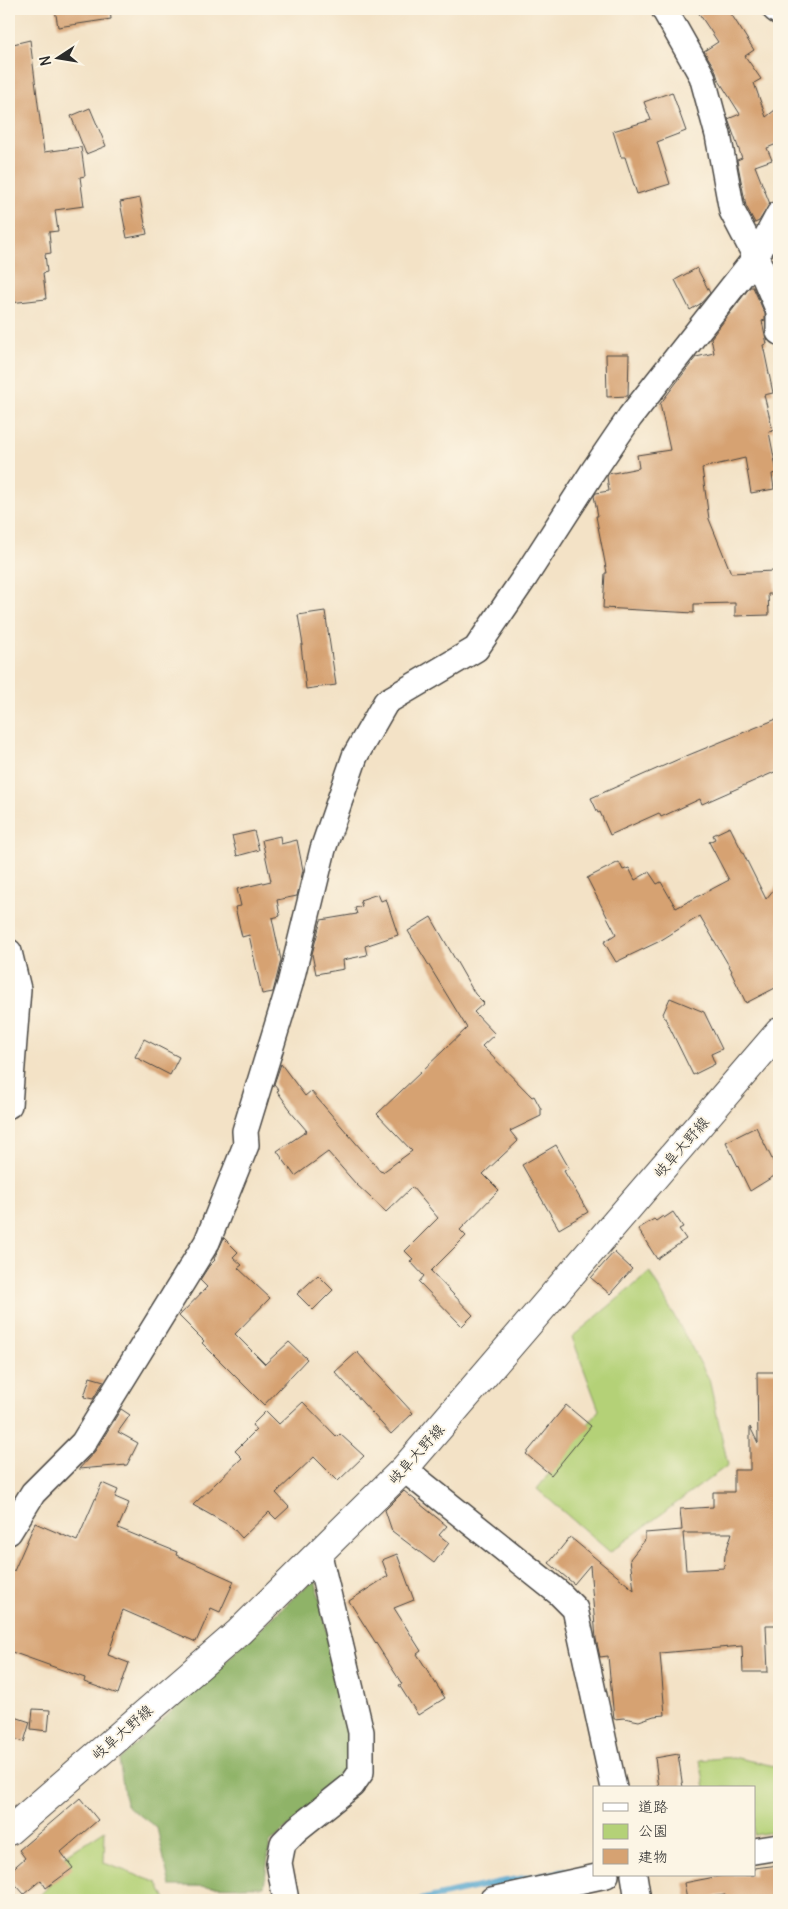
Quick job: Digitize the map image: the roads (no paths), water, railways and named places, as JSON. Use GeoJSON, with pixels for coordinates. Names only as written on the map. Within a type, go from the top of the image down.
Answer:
{"type":"FeatureCollection","features":[{"type":"Feature","properties":{"kind":"main road","name":"岐阜大野線"},"geometry":{"type":"LineString","coordinates":[[9,1831],[239,1632],[404,1469],[779,1032]]}},
{"type":"Feature","properties":{"kind":"street"},"geometry":{"type":"LineString","coordinates":[[664,9],[702,76],[718,135],[732,211],[756,257],[779,312],[779,332]]}},
{"type":"Feature","properties":{"kind":"street"},"geometry":{"type":"LineString","coordinates":[[775,9],[779,12]]}},
{"type":"Feature","properties":{"kind":"street"},"geometry":{"type":"LineString","coordinates":[[9,1532],[33,1493],[83,1443],[207,1242],[246,1145],[245,1131],[290,984],[323,849],[355,756],[386,702],[476,649],[630,417],[756,257],[779,214]]}},
{"type":"Feature","properties":{"kind":"street"},"geometry":{"type":"LineString","coordinates":[[9,952],[18,989],[9,1105]]}},
{"type":"Feature","properties":{"kind":"street"},"geometry":{"type":"LineString","coordinates":[[404,1469],[575,1609],[614,1786]]}},
{"type":"Feature","properties":{"kind":"street"},"geometry":{"type":"LineString","coordinates":[[286,1900],[279,1864],[284,1843],[297,1829],[352,1785],[361,1772],[361,1732],[319,1555]]}},
{"type":"Feature","properties":{"kind":"street"},"geometry":{"type":"LineString","coordinates":[[756,1851],[779,1848]]}},
{"type":"Feature","properties":{"kind":"street"},"geometry":{"type":"LineString","coordinates":[[504,1899],[602,1876]]}},
{"type":"Feature","properties":{"kind":"street"},"geometry":{"type":"LineString","coordinates":[[634,1876],[638,1900]]}},
{"type":"Feature","properties":{"kind":"waterway"},"geometry":{"type":"LineString","coordinates":[[420,1900],[500,1882],[573,1870]]}}]}
